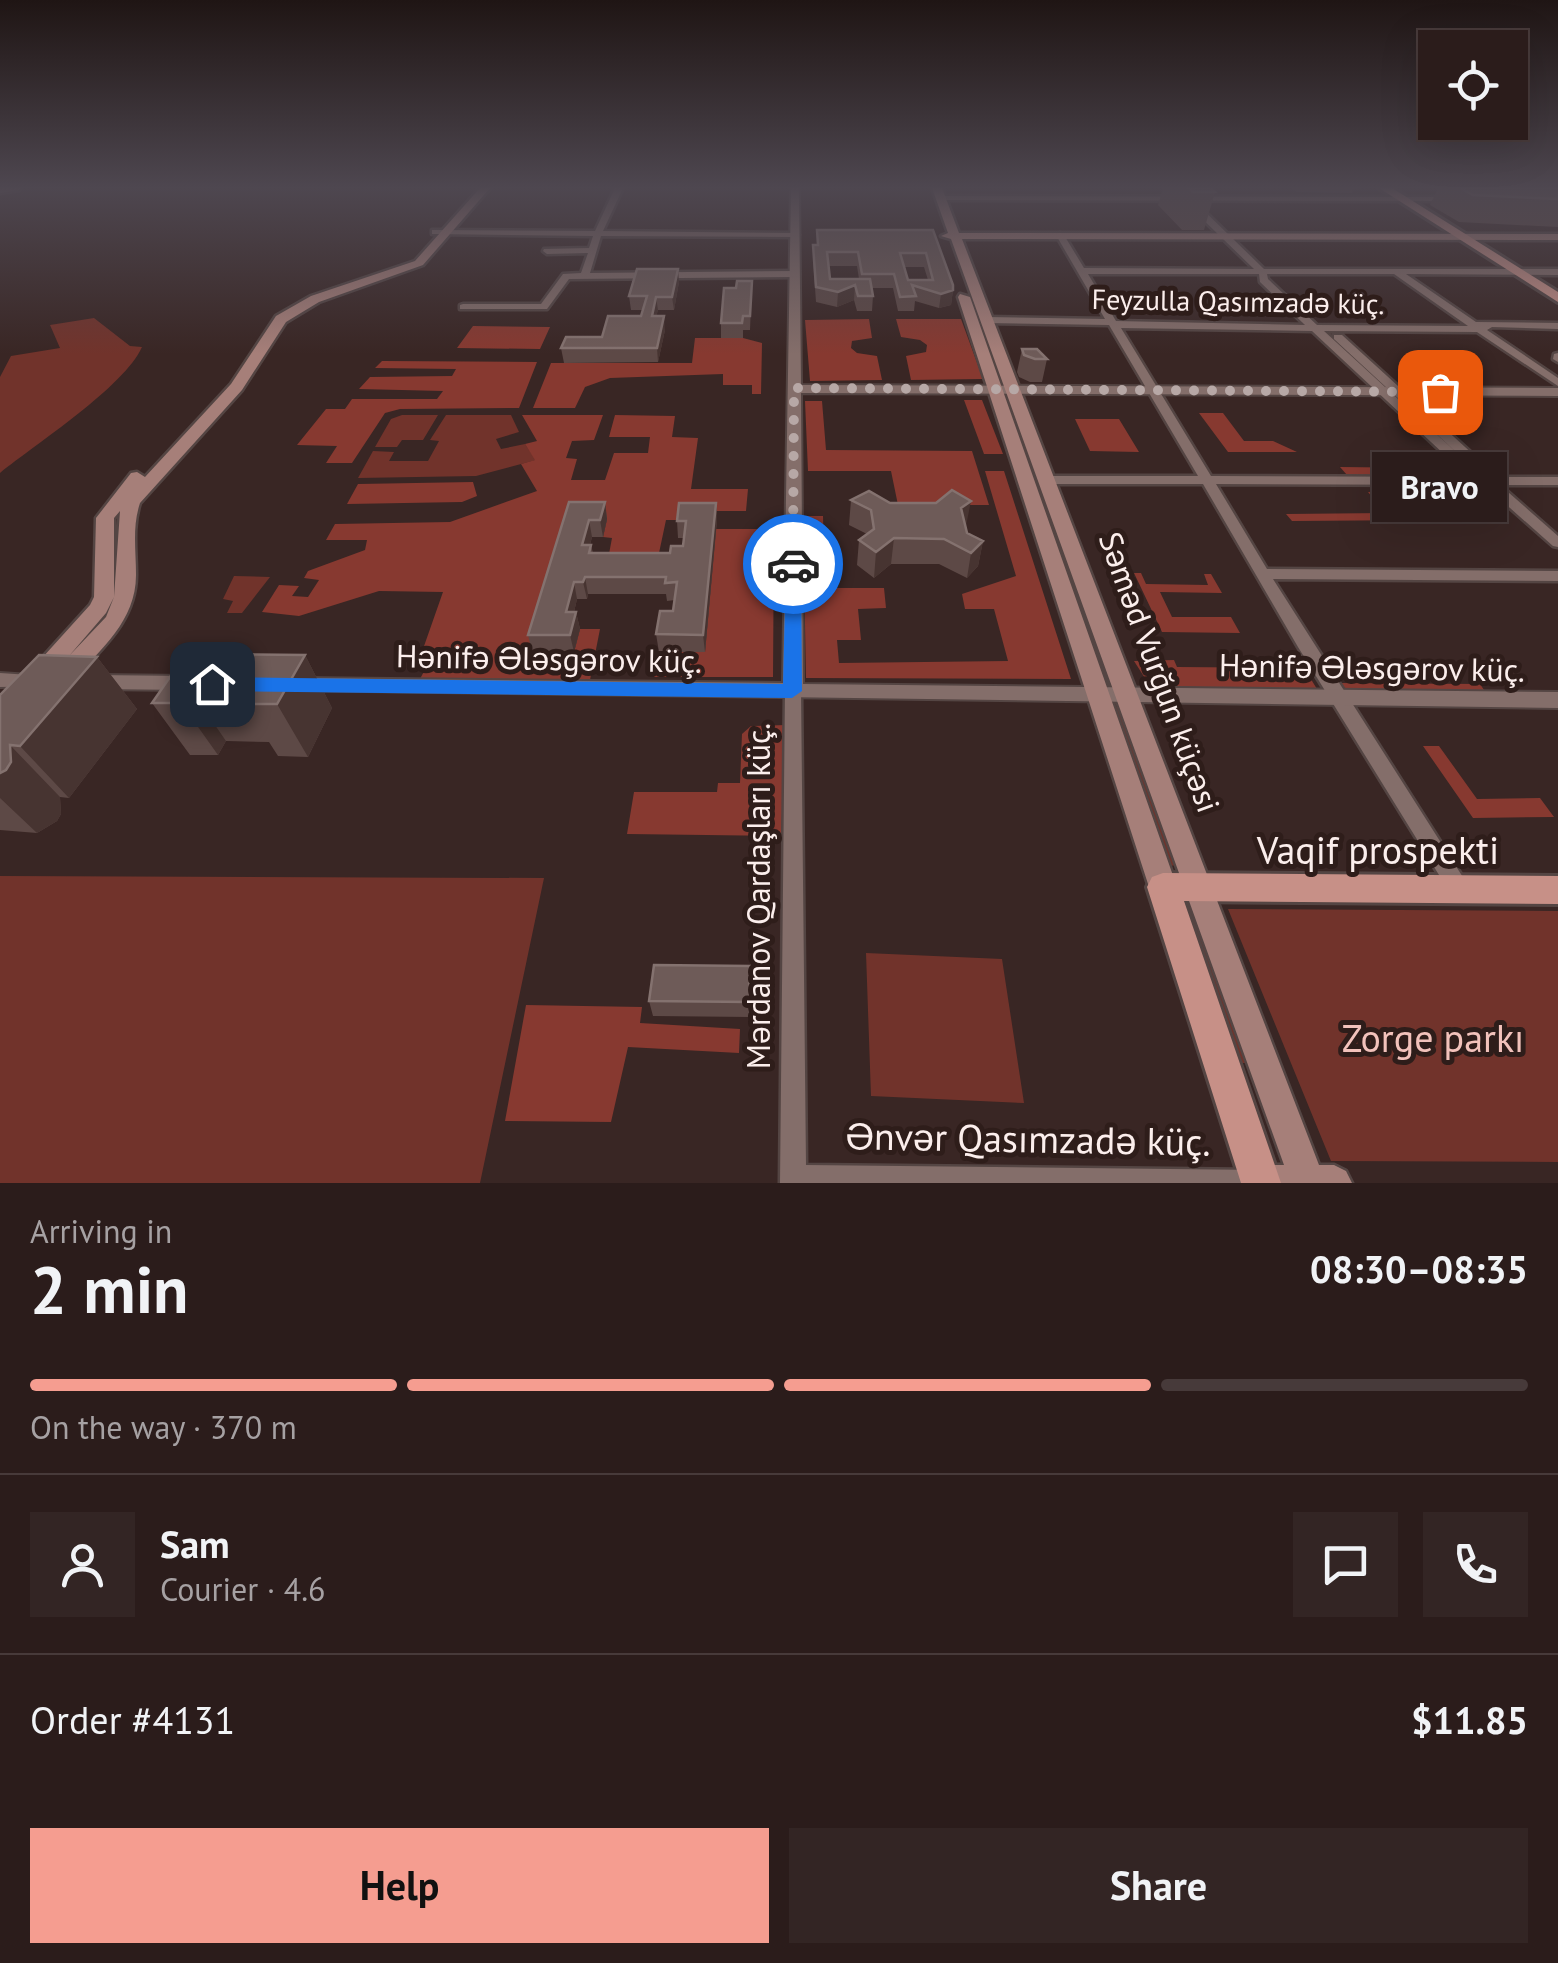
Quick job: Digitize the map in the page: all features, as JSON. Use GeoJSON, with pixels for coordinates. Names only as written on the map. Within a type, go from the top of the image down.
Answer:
{"type":"FeatureCollection","features":[{"type":"Feature","properties":{"kind":"main road"},"geometry":{"type":"LineString","coordinates":[[32,693],[59,681],[122,607],[115,580],[116,517],[121,494],[224,383],[268,319],[305,297],[411,264],[431,243]]}},
{"type":"Feature","properties":{"kind":"main road","name":"Səməd Vurğun küçəsi"},"geometry":{"type":"LineString","coordinates":[[952,243],[986,320],[1024,480],[1261,1183]]}},
{"type":"Feature","properties":{"kind":"main road","name":"Səməd Vurğun küçəsi"},"geometry":{"type":"LineString","coordinates":[[952,243],[1003,388],[1046,480],[1308,1183]]}},
{"type":"Feature","properties":{"kind":"main road"},"geometry":{"type":"LineString","coordinates":[[1471,243],[1558,298]]}},
{"type":"Feature","properties":{"kind":"main road"},"geometry":{"type":"LineString","coordinates":[[1024,480],[1046,480]]}},
{"type":"Feature","properties":{"kind":"main road"},"geometry":{"type":"LineString","coordinates":[[32,693],[99,608],[115,580]]}},
{"type":"Feature","properties":{"kind":"main road","name":"Vaqif prospekti"},"geometry":{"type":"LineString","coordinates":[[1163,887],[1558,890]]}},
{"type":"Feature","properties":{"kind":"main road"},"geometry":{"type":"LineString","coordinates":[[1261,1183],[1334,1183]]}},
{"type":"Feature","properties":{"kind":"street"},"geometry":{"type":"LineString","coordinates":[[584,275],[594,243]]}},
{"type":"Feature","properties":{"kind":"street","name":"Mərdanov Qardaşları küç."},"geometry":{"type":"LineString","coordinates":[[793,1181],[795,243]]}},
{"type":"Feature","properties":{"kind":"street"},"geometry":{"type":"LineString","coordinates":[[1065,243],[1108,322],[1458,889]]}},
{"type":"Feature","properties":{"kind":"street"},"geometry":{"type":"LineString","coordinates":[[1232,243],[1262,272],[1262,280],[1400,393],[1481,467],[1489,482]]}},
{"type":"Feature","properties":{"kind":"street"},"geometry":{"type":"LineString","coordinates":[[547,251],[592,250]]}},
{"type":"Feature","properties":{"kind":"street"},"geometry":{"type":"LineString","coordinates":[[1081,271],[1558,272]]}},
{"type":"Feature","properties":{"kind":"street"},"geometry":{"type":"LineString","coordinates":[[1396,271],[1558,383]]}},
{"type":"Feature","properties":{"kind":"street"},"geometry":{"type":"LineString","coordinates":[[463,307],[544,308],[562,277],[795,274]]}},
{"type":"Feature","properties":{"kind":"street","name":"Feyzulla Qasımzadə küç."},"geometry":{"type":"LineString","coordinates":[[986,320],[1558,326]]}},
{"type":"Feature","properties":{"kind":"street"},"geometry":{"type":"LineString","coordinates":[[1316,324],[1465,467],[1489,482],[1558,543]]}},
{"type":"Feature","properties":{"kind":"street"},"geometry":{"type":"LineString","coordinates":[[1542,372],[1558,372]]}},
{"type":"Feature","properties":{"kind":"street"},"geometry":{"type":"LineString","coordinates":[[794,388],[1558,392]]}},
{"type":"Feature","properties":{"kind":"street"},"geometry":{"type":"LineString","coordinates":[[1046,480],[1558,481]]}},
{"type":"Feature","properties":{"kind":"street"},"geometry":{"type":"LineString","coordinates":[[1263,574],[1558,576]]}},
{"type":"Feature","properties":{"kind":"street"},"geometry":{"type":"LineString","coordinates":[[0,680],[32,693]]}},
{"type":"Feature","properties":{"kind":"street"},"geometry":{"type":"LineString","coordinates":[[59,681],[206,684]]}},
{"type":"Feature","properties":{"kind":"street","name":"Hənifə Ələsgərov küç."},"geometry":{"type":"LineString","coordinates":[[272,685],[1558,700]]}},
{"type":"Feature","properties":{"kind":"street","name":"Ənvər Qasımzadə küç."},"geometry":{"type":"LineString","coordinates":[[793,1181],[1261,1183]]}},
{"type":"Feature","properties":{"kind":"green space"},"geometry":{"type":"Polygon","coordinates":[[[94,318],[130,346],[142,347],[99,397],[0,473],[0,377],[11,356],[60,348],[50,325],[94,318]]]}},
{"type":"Feature","properties":{"kind":"green space"},"geometry":{"type":"Polygon","coordinates":[[[402,415],[438,415],[423,440],[402,440],[397,447],[375,447],[391,419],[402,415]]]}},
{"type":"Feature","properties":{"kind":"green space"},"geometry":{"type":"Polygon","coordinates":[[[446,415],[511,415],[519,432],[496,439],[501,449],[525,444],[536,460],[476,476],[358,478],[373,451],[394,452],[389,461],[428,461],[439,441],[430,440],[446,415]]]}},
{"type":"Feature","properties":{"kind":"green space"},"geometry":{"type":"Polygon","coordinates":[[[234,576],[270,577],[242,613],[227,613],[233,601],[223,599],[234,576]]]}},
{"type":"Feature","properties":{"kind":"green space"},"geometry":{"type":"Polygon","coordinates":[[[1111,707],[1121,707],[1179,865],[1168,866],[1111,707]]]}},
{"type":"Feature","properties":{"kind":"green space"},"geometry":{"type":"Polygon","coordinates":[[[0,876],[544,878],[480,1183],[0,1183],[0,876]]]}},
{"type":"Feature","properties":{"kind":"green space"},"geometry":{"type":"Polygon","coordinates":[[[1182,907],[1194,907],[1251,1063],[1235,1063],[1182,907]]]}},
{"type":"Feature","properties":{"kind":"green space","name":"Zorge parkı"},"geometry":{"type":"Polygon","coordinates":[[[1228,909],[1558,911],[1558,1162],[1331,1161],[1228,909]]]}},
{"type":"Feature","properties":{"kind":"green space"},"geometry":{"type":"Polygon","coordinates":[[[866,953],[1002,959],[1024,1103],[871,1096],[866,953]]]}},
{"type":"Feature","properties":{"kind":"shaded area"},"geometry":{"type":"Polygon","coordinates":[[[869,319],[872,338],[852,341],[851,348],[857,353],[877,356],[882,380],[810,381],[805,320],[869,319]]]}},
{"type":"Feature","properties":{"kind":"shaded area"},"geometry":{"type":"Polygon","coordinates":[[[896,319],[961,319],[983,379],[911,380],[906,356],[926,352],[927,345],[901,337],[896,319]]]}},
{"type":"Feature","properties":{"kind":"shaded area"},"geometry":{"type":"Polygon","coordinates":[[[473,326],[550,327],[540,349],[457,348],[473,326]]]}},
{"type":"Feature","properties":{"kind":"shaded area"},"geometry":{"type":"Polygon","coordinates":[[[695,338],[743,338],[762,343],[761,394],[752,394],[752,385],[723,385],[723,374],[610,378],[585,387],[575,408],[533,408],[551,363],[692,363],[695,338]]]}},
{"type":"Feature","properties":{"kind":"shaded area"},"geometry":{"type":"Polygon","coordinates":[[[382,361],[537,362],[519,408],[400,409],[385,413],[352,463],[326,463],[337,446],[297,445],[326,409],[345,409],[352,399],[437,399],[443,391],[359,389],[370,377],[452,376],[456,369],[375,368],[382,361]]]}},
{"type":"Feature","properties":{"kind":"shaded area"},"geometry":{"type":"Polygon","coordinates":[[[964,400],[982,400],[1003,454],[984,454],[964,400]]]}},
{"type":"Feature","properties":{"kind":"shaded area"},"geometry":{"type":"Polygon","coordinates":[[[805,401],[822,401],[826,450],[972,451],[989,505],[898,505],[891,471],[808,471],[805,401]]]}},
{"type":"Feature","properties":{"kind":"shaded area"},"geometry":{"type":"Polygon","coordinates":[[[1199,413],[1223,413],[1244,441],[1273,441],[1297,452],[1228,452],[1199,413]]]}},
{"type":"Feature","properties":{"kind":"shaded area"},"geometry":{"type":"Polygon","coordinates":[[[522,415],[603,415],[594,440],[572,441],[566,458],[577,459],[571,480],[605,480],[614,453],[648,453],[650,437],[609,437],[615,415],[675,416],[672,437],[698,438],[691,489],[748,489],[746,511],[702,511],[701,520],[666,520],[659,553],[627,556],[606,570],[612,538],[603,537],[607,519],[572,519],[533,652],[574,652],[580,629],[600,629],[590,680],[420,679],[430,660],[423,649],[443,592],[379,591],[299,616],[262,612],[279,585],[299,586],[292,596],[308,597],[319,580],[304,578],[308,571],[365,550],[367,540],[326,540],[335,524],[450,522],[537,491],[521,464],[535,460],[525,444],[537,441],[522,415]]]}},
{"type":"Feature","properties":{"kind":"shaded area"},"geometry":{"type":"Polygon","coordinates":[[[1075,419],[1119,419],[1139,452],[1090,451],[1075,419]]]}},
{"type":"Feature","properties":{"kind":"shaded area"},"geometry":{"type":"Polygon","coordinates":[[[1440,456],[1464,476],[1347,475],[1340,467],[1432,468],[1440,456]]]}},
{"type":"Feature","properties":{"kind":"shaded area"},"geometry":{"type":"Polygon","coordinates":[[[985,471],[1004,471],[1071,679],[806,678],[803,516],[823,516],[825,588],[884,588],[886,608],[858,609],[861,640],[837,640],[839,663],[1008,661],[994,609],[965,609],[962,594],[1016,576],[985,471]]]}},
{"type":"Feature","properties":{"kind":"shaded area"},"geometry":{"type":"Polygon","coordinates":[[[473,482],[477,496],[462,502],[347,504],[358,484],[473,482]]]}},
{"type":"Feature","properties":{"kind":"shaded area"},"geometry":{"type":"Polygon","coordinates":[[[1398,491],[1424,520],[1292,521],[1286,514],[1385,513],[1368,492],[1398,491]]]}},
{"type":"Feature","properties":{"kind":"shaded area"},"geometry":{"type":"Polygon","coordinates":[[[716,529],[774,529],[773,677],[654,677],[659,652],[705,652],[716,529]]]}},
{"type":"Feature","properties":{"kind":"shaded area"},"geometry":{"type":"Polygon","coordinates":[[[1134,573],[1141,573],[1146,584],[1208,585],[1204,574],[1211,574],[1222,593],[1160,592],[1172,617],[1231,617],[1240,633],[1162,632],[1134,573]]]}},
{"type":"Feature","properties":{"kind":"shaded area"},"geometry":{"type":"Polygon","coordinates":[[[1174,660],[1177,667],[1304,668],[1317,689],[1150,686],[1134,661],[1174,660]]]}},
{"type":"Feature","properties":{"kind":"shaded area"},"geometry":{"type":"Polygon","coordinates":[[[1340,683],[1480,684],[1486,693],[1345,692],[1340,683]]]}},
{"type":"Feature","properties":{"kind":"shaded area"},"geometry":{"type":"Polygon","coordinates":[[[786,725],[781,836],[627,834],[634,792],[717,792],[718,783],[740,783],[742,734],[751,726],[786,725]]]}},
{"type":"Feature","properties":{"kind":"shaded area"},"geometry":{"type":"Polygon","coordinates":[[[1423,746],[1439,746],[1477,799],[1540,798],[1554,817],[1473,818],[1423,746]]]}},
{"type":"Feature","properties":{"kind":"shaded area"},"geometry":{"type":"Polygon","coordinates":[[[526,1005],[642,1007],[640,1023],[740,1029],[739,1053],[628,1047],[611,1122],[505,1121],[526,1005]]]}},
{"type":"Feature","properties":{"kind":"building"},"geometry":{"type":"Polygon","coordinates":[[[938,243],[953,290],[941,294],[912,285],[916,296],[900,297],[894,274],[862,274],[858,252],[827,252],[830,279],[870,279],[873,296],[858,296],[855,285],[838,292],[816,287],[813,245],[938,243]],[[900,253],[908,280],[933,280],[926,253],[900,253]]]}},
{"type":"Feature","properties":{"kind":"building"},"geometry":{"type":"Polygon","coordinates":[[[637,269],[678,269],[672,297],[656,297],[652,316],[664,316],[657,348],[561,348],[566,337],[602,337],[608,316],[641,316],[647,296],[629,296],[637,269]]]}},
{"type":"Feature","properties":{"kind":"building"},"geometry":{"type":"Polygon","coordinates":[[[737,281],[752,281],[750,316],[743,316],[742,323],[721,323],[724,288],[736,288],[737,281]]]}},
{"type":"Feature","properties":{"kind":"building"},"geometry":{"type":"Polygon","coordinates":[[[1022,349],[1037,349],[1047,359],[1024,355],[1022,349]]]}},
{"type":"Feature","properties":{"kind":"building"},"geometry":{"type":"Polygon","coordinates":[[[952,490],[971,501],[961,508],[967,533],[983,541],[971,553],[944,539],[894,538],[876,552],[859,540],[874,529],[871,510],[851,500],[869,491],[890,503],[936,503],[952,490]]]}},
{"type":"Feature","properties":{"kind":"building"},"geometry":{"type":"Polygon","coordinates":[[[569,502],[605,502],[600,520],[589,520],[582,545],[591,545],[589,553],[670,553],[671,546],[683,546],[686,521],[677,521],[679,503],[716,503],[703,635],[656,634],[660,611],[673,611],[677,582],[665,583],[666,577],[585,577],[583,582],[574,582],[566,612],[576,612],[570,635],[528,635],[569,502]]]}},
{"type":"Feature","properties":{"kind":"building"},"geometry":{"type":"Polygon","coordinates":[[[186,654],[305,655],[277,704],[245,704],[254,689],[190,689],[181,703],[152,703],[186,654]]]}},
{"type":"Feature","properties":{"kind":"building"},"geometry":{"type":"Polygon","coordinates":[[[39,655],[97,657],[20,746],[10,745],[11,762],[0,773],[0,695],[39,655]]]}},
{"type":"Feature","properties":{"kind":"building"},"geometry":{"type":"Polygon","coordinates":[[[654,965],[750,966],[749,1002],[649,1001],[654,965]]]}},
{"type":"Feature","properties":{"kind":"way so far"},"geometry":{"type":"LineString","coordinates":[[793,564],[794,388],[1440,392]]}},
{"type":"Feature","properties":{"kind":"place","name":"Bravo"},"geometry":{"type":"Point","coordinates":[1440,392]}},
{"type":"Feature","properties":{"kind":"route"},"geometry":{"type":"LineString","coordinates":[[212,684],[792,691],[793,564]]}}]}
